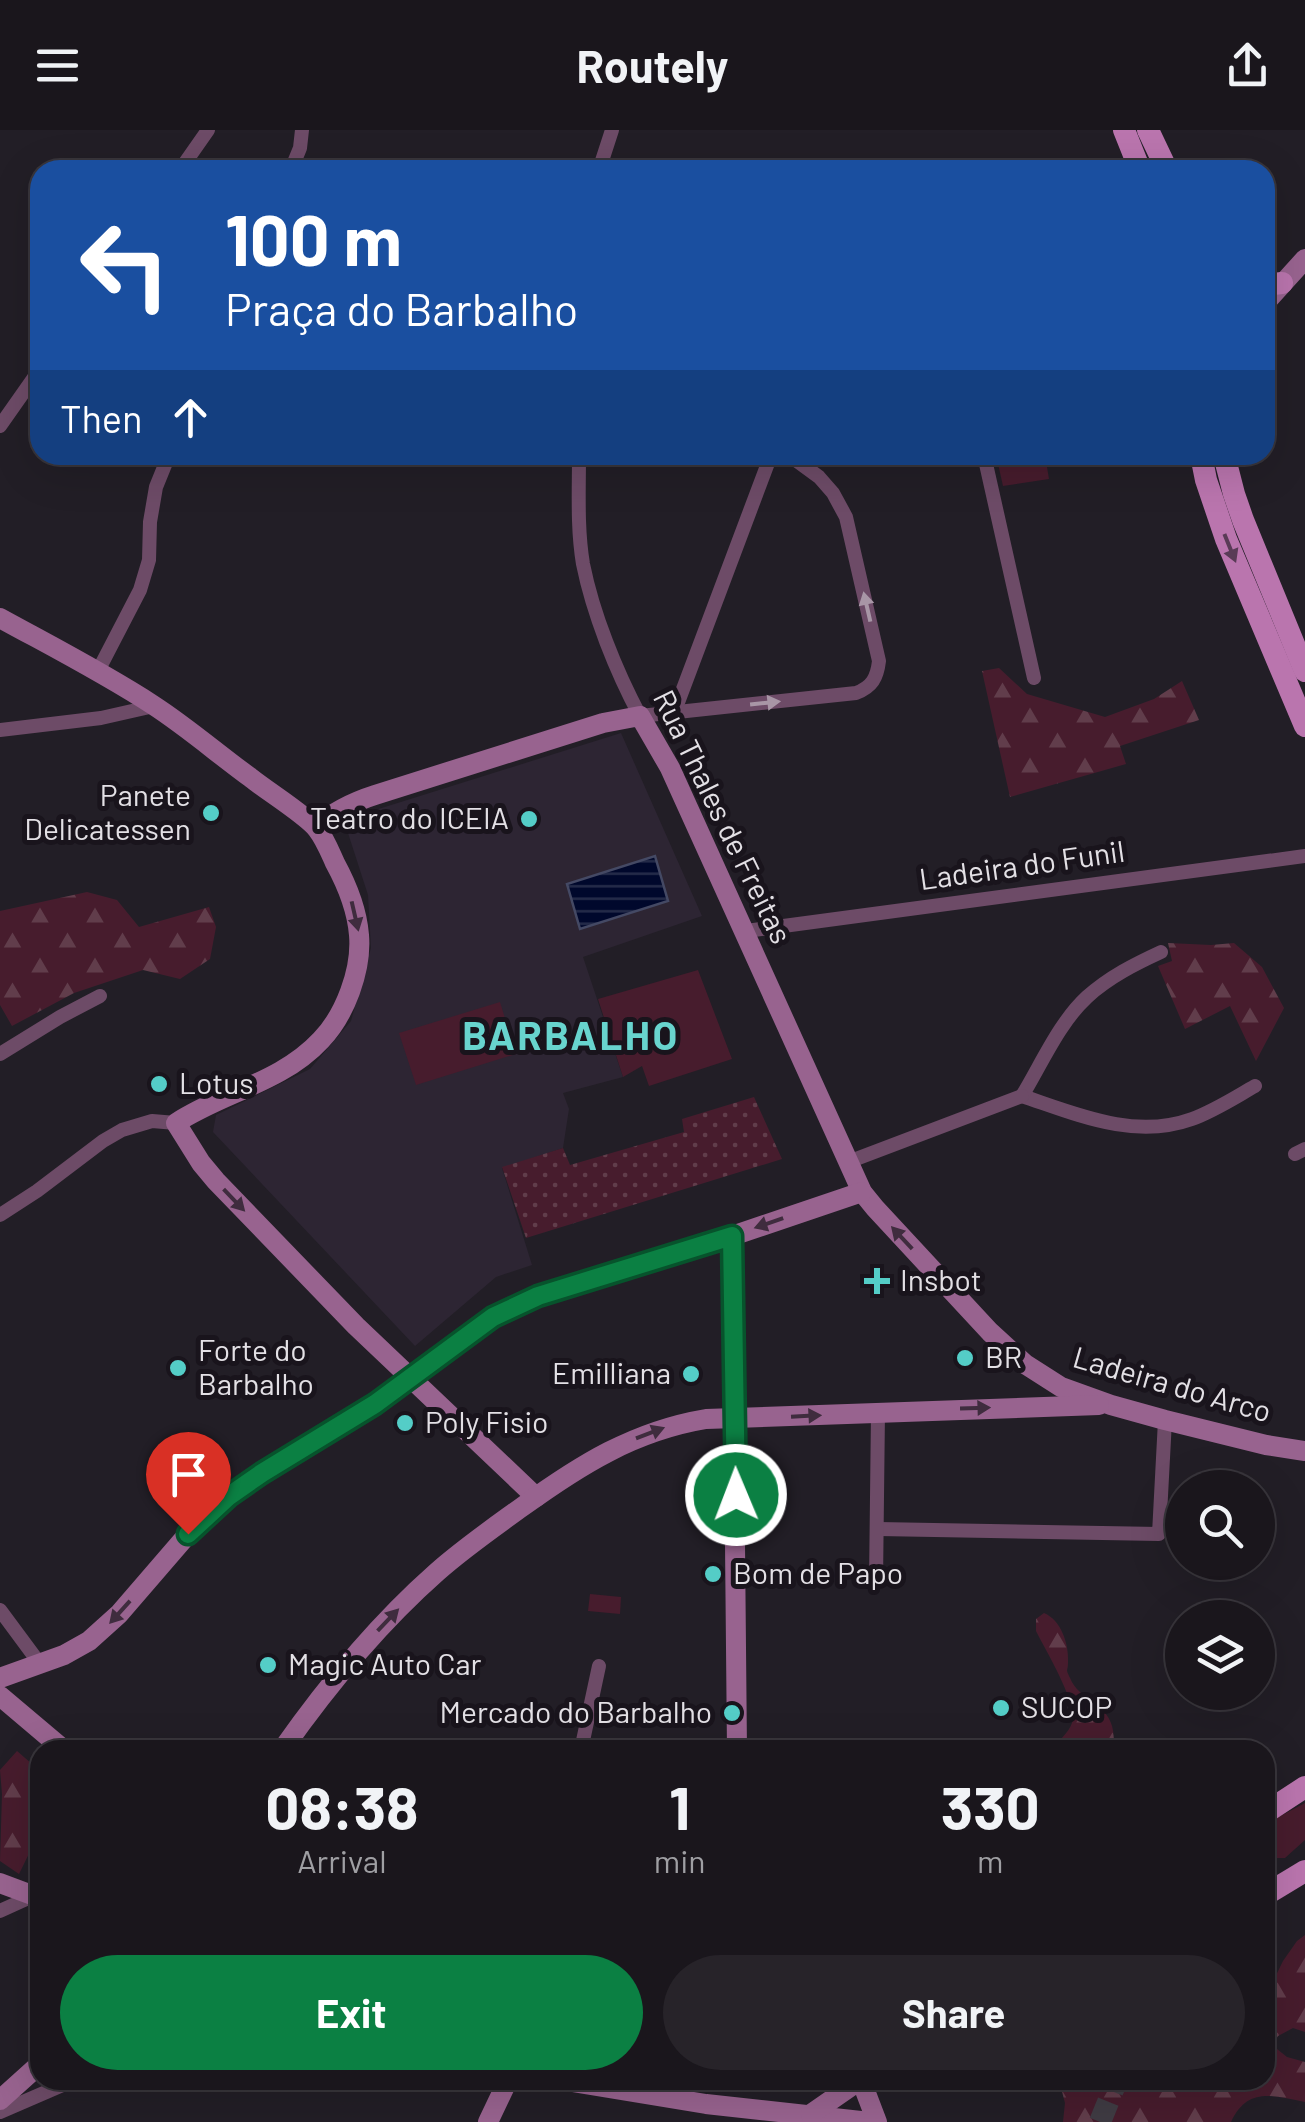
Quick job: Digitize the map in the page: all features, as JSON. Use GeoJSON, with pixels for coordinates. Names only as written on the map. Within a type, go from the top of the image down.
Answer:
{"type":"FeatureCollection","features":[{"type":"Feature","properties":{"kind":"main road"},"geometry":{"type":"LineString","coordinates":[[1124,130],[1136,160]]}},
{"type":"Feature","properties":{"kind":"main road"},"geometry":{"type":"LineString","coordinates":[[1148,130],[1162,160]]}},
{"type":"Feature","properties":{"kind":"main road"},"geometry":{"type":"LineString","coordinates":[[1203,465],[1226,539],[1305,726]]}},
{"type":"Feature","properties":{"kind":"main road"},"geometry":{"type":"LineString","coordinates":[[1227,465],[1243,520],[1305,671]]}},
{"type":"Feature","properties":{"kind":"main road"},"geometry":{"type":"LineString","coordinates":[[1275,1806],[1305,1787]]}},
{"type":"Feature","properties":{"kind":"main road"},"geometry":{"type":"LineString","coordinates":[[1288,1877],[1305,1857]]}},
{"type":"Feature","properties":{"kind":"street"},"geometry":{"type":"LineString","coordinates":[[187,160],[208,130]]}},
{"type":"Feature","properties":{"kind":"street"},"geometry":{"type":"LineString","coordinates":[[295,160],[302,130]]}},
{"type":"Feature","properties":{"kind":"street"},"geometry":{"type":"LineString","coordinates":[[602,160],[612,130]]}},
{"type":"Feature","properties":{"kind":"street"},"geometry":{"type":"LineString","coordinates":[[1275,283],[1305,260]]}},
{"type":"Feature","properties":{"kind":"street"},"geometry":{"type":"LineString","coordinates":[[0,426],[30,383]]}},
{"type":"Feature","properties":{"kind":"street"},"geometry":{"type":"LineString","coordinates":[[98,672],[140,590],[149,560],[156,487],[165,465]]}},
{"type":"Feature","properties":{"kind":"street","name":"Rua Thales de Freitas"},"geometry":{"type":"LineString","coordinates":[[579,465],[583,563],[590,594],[623,683],[670,768],[862,1192]]}},
{"type":"Feature","properties":{"kind":"street"},"geometry":{"type":"LineString","coordinates":[[674,713],[767,465]]}},
{"type":"Feature","properties":{"kind":"street"},"geometry":{"type":"LineString","coordinates":[[316,827],[338,810],[362,799],[603,723],[866,689],[873,682],[879,662],[846,517],[833,492],[803,465]]}},
{"type":"Feature","properties":{"kind":"street"},"geometry":{"type":"LineString","coordinates":[[986,465],[1034,678]]}},
{"type":"Feature","properties":{"kind":"street"},"geometry":{"type":"LineString","coordinates":[[0,618],[154,706],[316,827],[346,885],[360,952],[351,988],[332,1027],[292,1065],[176,1123],[152,1121],[122,1130],[0,1215]]}},
{"type":"Feature","properties":{"kind":"street"},"geometry":{"type":"LineString","coordinates":[[0,730],[101,718],[154,706]]}},
{"type":"Feature","properties":{"kind":"street","name":"Ladeira do Funil"},"geometry":{"type":"LineString","coordinates":[[746,931],[1305,856]]}},
{"type":"Feature","properties":{"kind":"street"},"geometry":{"type":"LineString","coordinates":[[848,1162],[1022,1096],[1086,998],[1108,980],[1161,952]]}},
{"type":"Feature","properties":{"kind":"street"},"geometry":{"type":"LineString","coordinates":[[0,1054],[100,996]]}},
{"type":"Feature","properties":{"kind":"street"},"geometry":{"type":"LineString","coordinates":[[1022,1096],[1107,1123],[1136,1128],[1189,1120],[1255,1086]]}},
{"type":"Feature","properties":{"kind":"street"},"geometry":{"type":"LineString","coordinates":[[176,1123],[216,1181],[356,1326],[536,1496]]}},
{"type":"Feature","properties":{"kind":"street"},"geometry":{"type":"LineString","coordinates":[[0,1678],[89,1641],[188,1534],[229,1496],[375,1404],[493,1317],[555,1290],[862,1192]]}},
{"type":"Feature","properties":{"kind":"street","name":"Ladeira do Arco"},"geometry":{"type":"LineString","coordinates":[[862,1192],[990,1332],[1025,1364],[1060,1386],[1166,1420],[1305,1451]]}},
{"type":"Feature","properties":{"kind":"street"},"geometry":{"type":"LineString","coordinates":[[732,1236],[737,1740]]}},
{"type":"Feature","properties":{"kind":"street"},"geometry":{"type":"LineString","coordinates":[[1021,1406],[1028,1387],[1025,1364]]}},
{"type":"Feature","properties":{"kind":"street"},"geometry":{"type":"LineString","coordinates":[[289,1740],[392,1616],[438,1571],[583,1465],[653,1431],[706,1419],[1111,1405]]}},
{"type":"Feature","properties":{"kind":"street"},"geometry":{"type":"LineString","coordinates":[[876,1582],[878,1412]]}},
{"type":"Feature","properties":{"kind":"street"},"geometry":{"type":"LineString","coordinates":[[878,1529],[1159,1534],[1166,1420]]}},
{"type":"Feature","properties":{"kind":"street"},"geometry":{"type":"LineString","coordinates":[[0,1610],[40,1664]]}},
{"type":"Feature","properties":{"kind":"street"},"geometry":{"type":"LineString","coordinates":[[583,1740],[599,1666]]}},
{"type":"Feature","properties":{"kind":"street"},"geometry":{"type":"LineString","coordinates":[[0,1696],[52,1740]]}},
{"type":"Feature","properties":{"kind":"street"},"geometry":{"type":"LineString","coordinates":[[0,1884],[30,1895]]}},
{"type":"Feature","properties":{"kind":"street"},"geometry":{"type":"LineString","coordinates":[[0,1910],[30,1899]]}},
{"type":"Feature","properties":{"kind":"street"},"geometry":{"type":"LineString","coordinates":[[0,2100],[30,2073]]}},
{"type":"Feature","properties":{"kind":"street"},"geometry":{"type":"LineString","coordinates":[[0,2112],[51,2090]]}},
{"type":"Feature","properties":{"kind":"street"},"geometry":{"type":"LineString","coordinates":[[488,2122],[503,2090]]}},
{"type":"Feature","properties":{"kind":"street"},"geometry":{"type":"LineString","coordinates":[[614,2090],[874,2122],[863,2090]]}},
{"type":"Feature","properties":{"kind":"street"},"geometry":{"type":"LineString","coordinates":[[812,2114],[846,2090]]}},
{"type":"Feature","properties":{"kind":"shaded area"},"geometry":{"type":"Polygon","coordinates":[[[621,733],[702,916],[583,957],[623,1077],[563,1093],[569,1109],[563,1148],[502,1168],[532,1265],[496,1277],[415,1346],[213,1132],[216,1115],[310,1069],[351,1021],[371,948],[368,895],[348,833],[353,817],[621,733]]]}},
{"type":"Feature","properties":{"kind":"green space"},"geometry":{"type":"Polygon","coordinates":[[[998,465],[1047,465],[1049,479],[1003,486],[998,465]]]}},
{"type":"Feature","properties":{"kind":"green space"},"geometry":{"type":"Polygon","coordinates":[[[999,668],[1027,694],[1105,717],[1154,699],[1182,681],[1199,720],[1120,746],[1126,764],[1010,797],[982,671],[999,668]]]}},
{"type":"Feature","properties":{"kind":"green space"},"geometry":{"type":"Polygon","coordinates":[[[87,892],[117,900],[139,927],[209,907],[216,927],[210,959],[180,979],[143,970],[74,993],[12,1026],[0,1005],[0,911],[87,892]]]}},
{"type":"Feature","properties":{"kind":"green space"},"geometry":{"type":"Polygon","coordinates":[[[1168,943],[1234,943],[1262,967],[1284,1008],[1256,1061],[1230,1006],[1185,1029],[1158,966],[1172,961],[1168,943]]]}},
{"type":"Feature","properties":{"kind":"green space"},"geometry":{"type":"Polygon","coordinates":[[[698,970],[732,1059],[649,1086],[642,1066],[623,1077],[598,999],[698,970]]]}},
{"type":"Feature","properties":{"kind":"green space"},"geometry":{"type":"Polygon","coordinates":[[[500,1002],[516,1054],[416,1085],[399,1033],[500,1002]]]}},
{"type":"Feature","properties":{"kind":"green space"},"geometry":{"type":"Polygon","coordinates":[[[754,1097],[782,1159],[526,1238],[502,1167],[563,1148],[570,1165],[684,1132],[682,1119],[754,1097]]]}},
{"type":"Feature","properties":{"kind":"green space"},"geometry":{"type":"Polygon","coordinates":[[[590,1594],[621,1597],[620,1614],[588,1611],[590,1594]]]}},
{"type":"Feature","properties":{"kind":"green space"},"geometry":{"type":"Polygon","coordinates":[[[1044,1613],[1050,1616],[1063,1633],[1067,1671],[1080,1692],[1109,1718],[1113,1740],[1061,1740],[1071,1727],[1071,1704],[1036,1631],[1036,1619],[1044,1613]]]}},
{"type":"Feature","properties":{"kind":"green space"},"geometry":{"type":"Polygon","coordinates":[[[17,1751],[30,1762],[30,1851],[19,1874],[0,1861],[0,1770],[17,1751]]]}},
{"type":"Feature","properties":{"kind":"green space"},"geometry":{"type":"Polygon","coordinates":[[[1305,1803],[1305,1840],[1285,1858],[1275,1858],[1275,1819],[1305,1803]]]}},
{"type":"Feature","properties":{"kind":"green space"},"geometry":{"type":"Polygon","coordinates":[[[1305,1935],[1305,2032],[1293,2028],[1275,2040],[1275,1977],[1297,1941],[1305,1935]]]}},
{"type":"Feature","properties":{"kind":"green space"},"geometry":{"type":"Polygon","coordinates":[[[1275,2047],[1287,2057],[1305,2062],[1305,2102],[1272,2096],[1253,2098],[1231,2122],[1063,2122],[1062,2090],[1275,2090],[1275,2047]]]}},
{"type":"Feature","properties":{"kind":"water"},"geometry":{"type":"Polygon","coordinates":[[[655,856],[668,901],[580,929],[567,884],[655,856]]]}},
{"type":"Feature","properties":{"kind":"tunnel"},"geometry":{"type":"LineString","coordinates":[[1100,2122],[1113,2090]]}},
{"type":"Feature","properties":{"kind":"place","name":"Panete Delicatessen"},"geometry":{"type":"Point","coordinates":[211,813]}},
{"type":"Feature","properties":{"kind":"place","name":"Teatro do ICEIA"},"geometry":{"type":"Point","coordinates":[529,819]}},
{"type":"Feature","properties":{"kind":"place","name":"Lotus"},"geometry":{"type":"Point","coordinates":[159,1084]}},
{"type":"Feature","properties":{"kind":"place","name":"Insbot"},"geometry":{"type":"Point","coordinates":[877,1281]}},
{"type":"Feature","properties":{"kind":"place","name":"BR"},"geometry":{"type":"Point","coordinates":[965,1358]}},
{"type":"Feature","properties":{"kind":"place","name":"Forte do Barbalho"},"geometry":{"type":"Point","coordinates":[178,1368]}},
{"type":"Feature","properties":{"kind":"place","name":"Emilliana"},"geometry":{"type":"Point","coordinates":[691,1374]}},
{"type":"Feature","properties":{"kind":"place","name":"Poly Fisio"},"geometry":{"type":"Point","coordinates":[405,1423]}},
{"type":"Feature","properties":{"kind":"place","name":"Bom de Papo"},"geometry":{"type":"Point","coordinates":[713,1574]}},
{"type":"Feature","properties":{"kind":"place","name":"Magic Auto Car"},"geometry":{"type":"Point","coordinates":[268,1665]}},
{"type":"Feature","properties":{"kind":"place","name":"SUCOP"},"geometry":{"type":"Point","coordinates":[1001,1708]}},
{"type":"Feature","properties":{"kind":"place","name":"Mercado do Barbalho"},"geometry":{"type":"Point","coordinates":[732,1713]}},
{"type":"Feature","properties":{"kind":"district","name":"BARBALHO"},"geometry":{"type":"Point","coordinates":[571,1036]}},
{"type":"Feature","properties":{"kind":"route"},"geometry":{"type":"LineString","coordinates":[[188,1534],[229,1496],[375,1404],[493,1317],[538,1296],[732,1236],[736,1495]]}}]}
